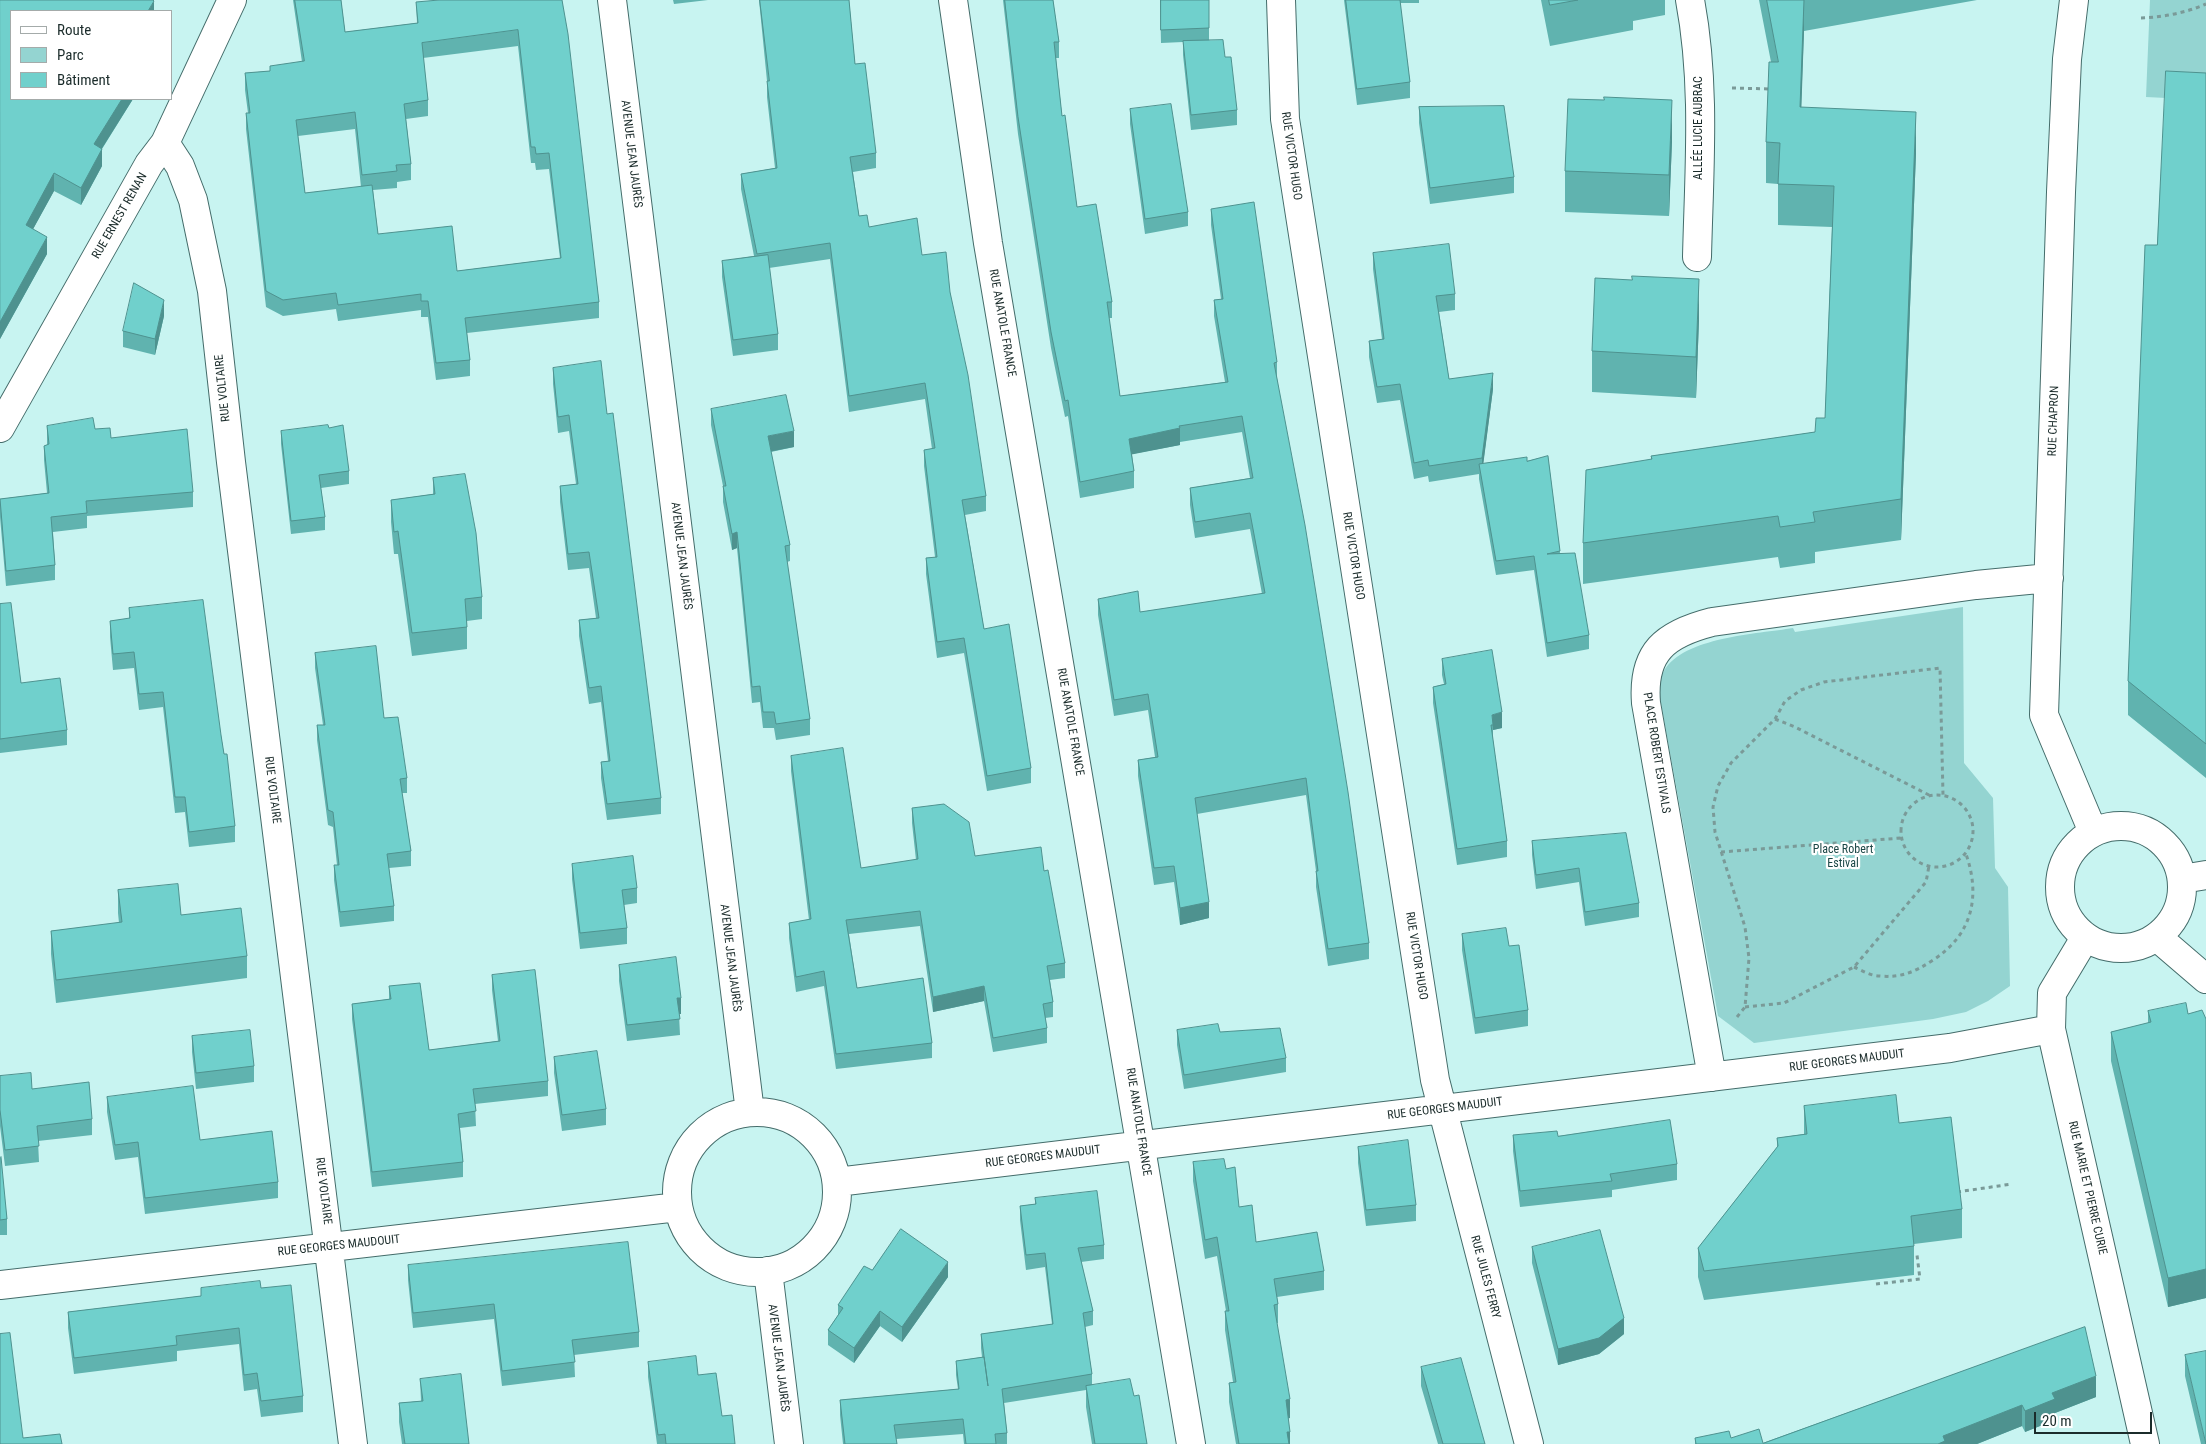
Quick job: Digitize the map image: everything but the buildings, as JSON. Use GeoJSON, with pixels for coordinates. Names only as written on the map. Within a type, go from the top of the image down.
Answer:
{"type":"FeatureCollection","features":[{"type":"Feature","properties":{"kind":"street","name":"RUE ERNEST RENAN"},"geometry":{"type":"LineString","coordinates":[[0,428],[150,164],[165,143],[232,0]]}},
{"type":"Feature","properties":{"kind":"street","name":"AVENUE JEAN JAURÈS"},"geometry":{"type":"LineString","coordinates":[[612,0],[750,1112]]}},
{"type":"Feature","properties":{"kind":"street","name":"RUE ANATOLE FRANCE"},"geometry":{"type":"LineString","coordinates":[[953,0],[988,243],[1142,1145],[1191,1444]]}},
{"type":"Feature","properties":{"kind":"street","name":"RUE VICTOR HUGO"},"geometry":{"type":"LineString","coordinates":[[1281,0],[1285,119],[1435,1080],[1442,1110]]}},
{"type":"Feature","properties":{"kind":"street","name":"ALLÉE LUCIE AUBRAC"},"geometry":{"type":"LineString","coordinates":[[1690,0],[1697,38],[1700,87],[1697,257]]}},
{"type":"Feature","properties":{"kind":"street","name":"RUE CHAPRON"},"geometry":{"type":"LineString","coordinates":[[2074,0],[2067,58],[2061,182],[2044,715],[2093,832]]}},
{"type":"Feature","properties":{"kind":"street","name":"RUE VOLTAIRE"},"geometry":{"type":"LineString","coordinates":[[165,143],[180,166],[193,200],[212,291],[231,462],[353,1444]]}},
{"type":"Feature","properties":{"kind":"street","name":"PLACE ROBERT ESTIVALS"},"geometry":{"type":"LineString","coordinates":[[1712,1077],[1646,703],[1646,678],[1652,656],[1661,645],[1688,628],[1712,622],[1976,585],[2049,578]]}},
{"type":"Feature","properties":{"kind":"street"},"geometry":{"type":"LineString","coordinates":[[2112,826],[2131,826],[2150,833],[2165,844],[2176,860],[2194,877],[2172,921],[2157,937],[2140,946],[2121,949],[2102,946],[2085,938],[2070,923],[2061,904],[2059,883],[2064,862],[2076,844],[2093,832],[2112,826]]}},
{"type":"Feature","properties":{"kind":"street"},"geometry":{"type":"LineString","coordinates":[[2157,937],[2206,979]]}},
{"type":"Feature","properties":{"kind":"street","name":"RUE MARIE ET PIERRE CURIE"},"geometry":{"type":"LineString","coordinates":[[2085,938],[2052,993],[2051,1029],[2145,1444]]}},
{"type":"Feature","properties":{"kind":"street","name":"RUE GEORGES MAUDUIT"},"geometry":{"type":"LineString","coordinates":[[837,1182],[1950,1048],[2051,1029]]}},
{"type":"Feature","properties":{"kind":"street","name":"RUE JULES FERRY"},"geometry":{"type":"LineString","coordinates":[[1442,1110],[1529,1444]]}},
{"type":"Feature","properties":{"kind":"street"},"geometry":{"type":"LineString","coordinates":[[750,1112],[774,1114],[797,1122],[816,1138],[830,1158],[837,1182],[836,1207],[828,1230],[812,1250],[791,1264],[768,1271],[743,1271],[714,1259],[701,1249],[686,1230],[678,1207],[678,1181],[686,1155],[702,1134],[724,1119],[750,1112]]}},
{"type":"Feature","properties":{"kind":"street","name":"RUE GEORGES MAUDOUIT"},"geometry":{"type":"LineString","coordinates":[[0,1285],[678,1207]]}},
{"type":"Feature","properties":{"kind":"street","name":"AVENUE JEAN JAURÈS"},"geometry":{"type":"LineString","coordinates":[[768,1271],[789,1444]]}},
{"type":"Feature","properties":{"kind":"path"},"geometry":{"type":"LineString","coordinates":[[2141,18],[2162,17],[2192,10],[2206,4]]}},
{"type":"Feature","properties":{"kind":"path"},"geometry":{"type":"LineString","coordinates":[[1743,88],[1772,89]]}},
{"type":"Feature","properties":{"kind":"path"},"geometry":{"type":"LineString","coordinates":[[1929,866],[1926,882],[1854,967],[1784,1003],[1746,1007],[1749,958],[1745,927],[1715,832],[1713,807],[1718,786],[1731,763],[1775,719],[1785,701],[1801,690],[1824,682],[1940,668],[1944,795]]}},
{"type":"Feature","properties":{"kind":"path"},"geometry":{"type":"LineString","coordinates":[[1775,719],[1795,727],[1929,795]]}},
{"type":"Feature","properties":{"kind":"path"},"geometry":{"type":"LineString","coordinates":[[1929,795],[1944,795],[1958,801],[1969,813],[1974,834],[1966,854],[1949,866],[1929,866],[1910,856],[1901,838],[1901,824],[1906,811],[1916,801],[1929,795]]}},
{"type":"Feature","properties":{"kind":"path"},"geometry":{"type":"LineString","coordinates":[[1721,852],[1901,838]]}},
{"type":"Feature","properties":{"kind":"path"},"geometry":{"type":"LineString","coordinates":[[1854,967],[1878,976],[1912,974],[1943,954],[1960,937],[1969,917],[1972,895],[1972,871],[1966,854]]}},
{"type":"Feature","properties":{"kind":"path"},"geometry":{"type":"LineString","coordinates":[[1956,1192],[2012,1184]]}},
{"type":"Feature","properties":{"kind":"path"},"geometry":{"type":"LineString","coordinates":[[1876,1284],[1920,1279],[1918,1255]]}},
{"type":"Feature","properties":{"kind":"green space"},"geometry":{"type":"Polygon","coordinates":[[[2150,0],[2206,0],[2206,100],[2146,97],[2150,0]]]}},
{"type":"Feature","properties":{"kind":"green space","name":"Place Robert Estival"},"geometry":{"type":"Polygon","coordinates":[[[1963,607],[1964,763],[1993,798],[1995,868],[2008,887],[2010,986],[1988,1001],[1966,1012],[1933,1019],[1754,1043],[1718,1016],[1660,698],[1662,674],[1674,660],[1687,651],[1723,639],[1793,628],[1795,632],[1963,607]]]}}]}
